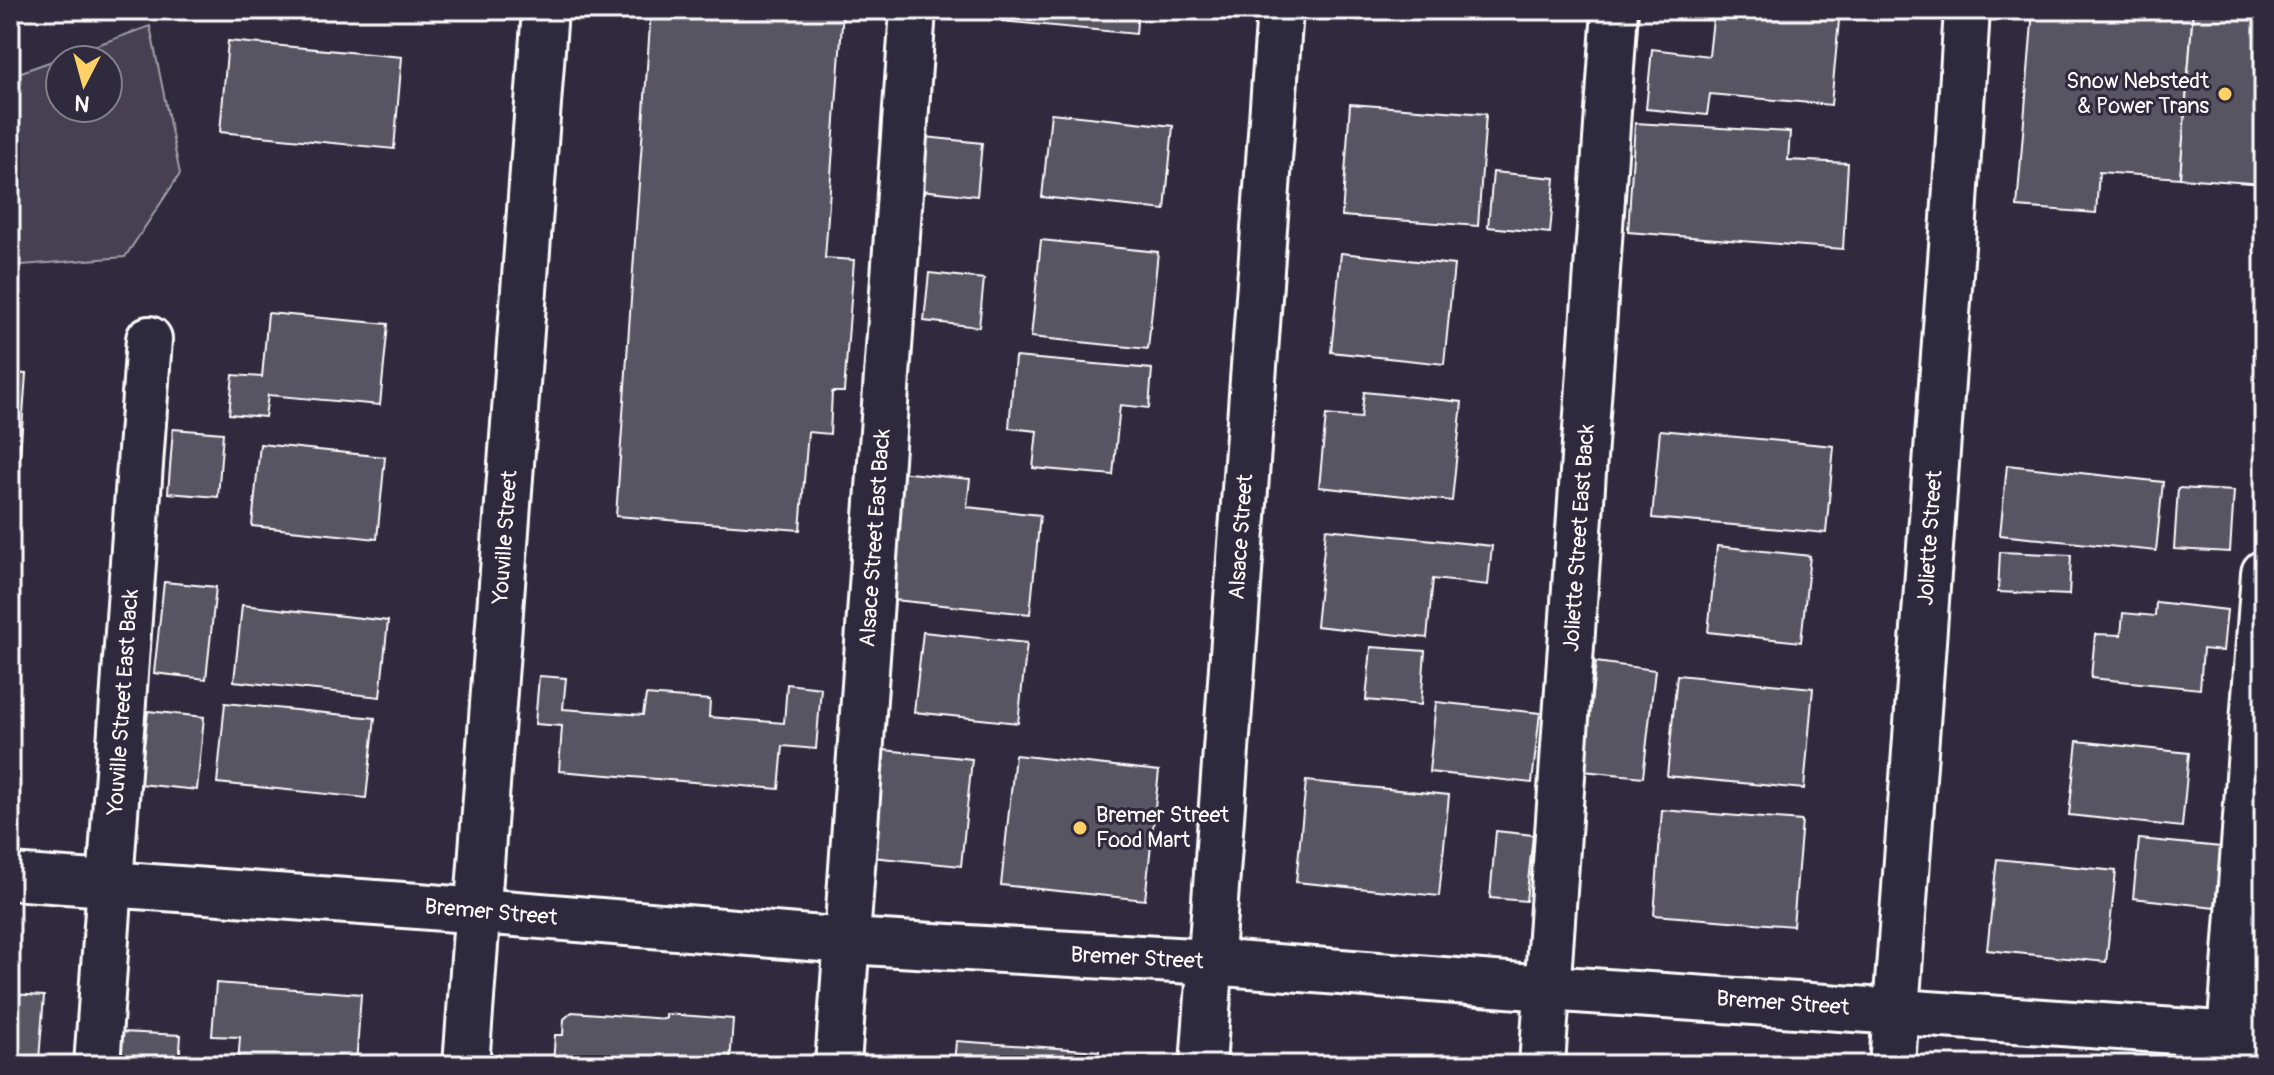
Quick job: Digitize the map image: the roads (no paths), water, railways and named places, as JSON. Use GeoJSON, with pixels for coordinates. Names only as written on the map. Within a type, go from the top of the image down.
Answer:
{"type":"FeatureCollection","features":[{"type":"Feature","properties":{"kind":"street","name":"Youville Street"},"geometry":{"type":"LineString","coordinates":[[466,1065],[545,10]]}},
{"type":"Feature","properties":{"kind":"street","name":"Alsace Street East Back"},"geometry":{"type":"LineString","coordinates":[[838,1065],[913,10]]}},
{"type":"Feature","properties":{"kind":"street","name":"Alsace Street"},"geometry":{"type":"LineString","coordinates":[[1203,1065],[1280,10]]}},
{"type":"Feature","properties":{"kind":"street","name":"Joliette Street East Back"},"geometry":{"type":"LineString","coordinates":[[1542,1065],[1615,10]]}},
{"type":"Feature","properties":{"kind":"street","name":"Joliette Street"},"geometry":{"type":"LineString","coordinates":[[1892,1065],[1967,10]]}},
{"type":"Feature","properties":{"kind":"street","name":"Youville Street East Back"},"geometry":{"type":"LineString","coordinates":[[97,1065],[149,339]]}},
{"type":"Feature","properties":{"kind":"street"},"geometry":{"type":"LineString","coordinates":[[2240,1045],[2264,573]]}},
{"type":"Feature","properties":{"kind":"street","name":"Bremer Street"},"geometry":{"type":"LineString","coordinates":[[10,877],[847,941],[1210,962],[1547,988],[1896,1010],[2240,1045]]}},
{"type":"Feature","properties":{"kind":"place","name":"Snow Nebstedt & Power Trans"},"geometry":{"type":"Point","coordinates":[2225,94]}},
{"type":"Feature","properties":{"kind":"place","name":"Bremer Street Food Mart"},"geometry":{"type":"Point","coordinates":[1080,828]}}]}
